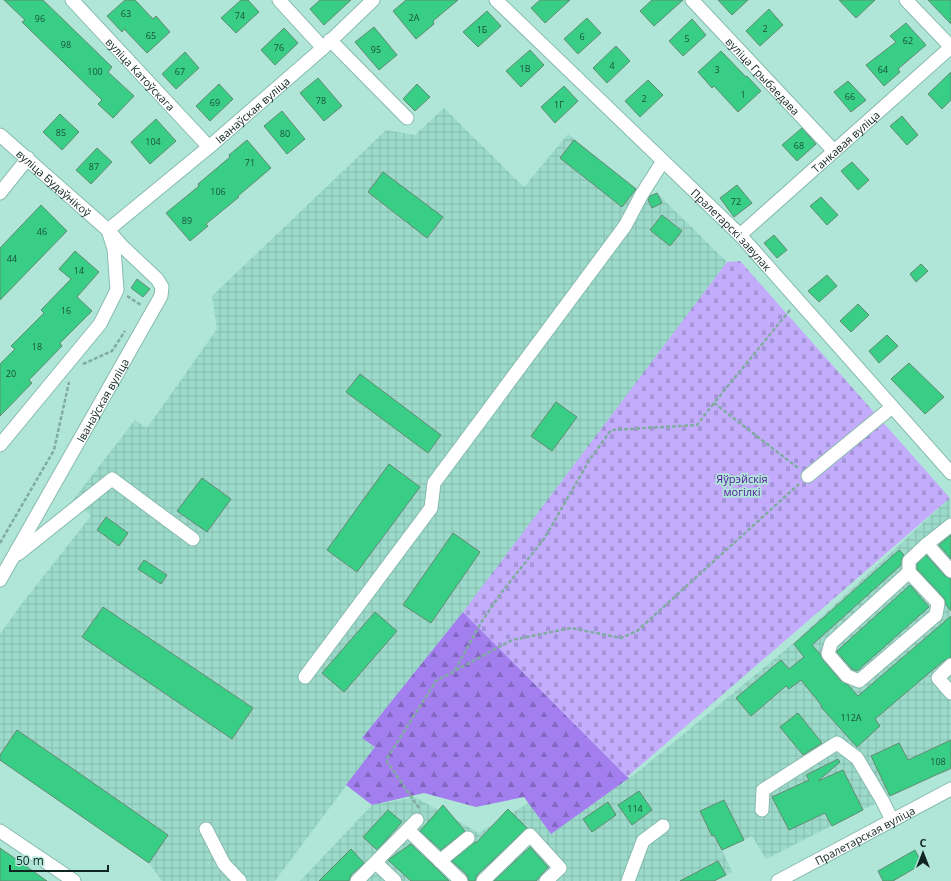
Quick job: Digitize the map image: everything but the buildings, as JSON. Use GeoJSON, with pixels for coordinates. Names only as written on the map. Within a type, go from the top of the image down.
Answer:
{"type":"FeatureCollection","features":[{"type":"Feature","properties":{"kind":"street","name":"вуліца Катоўскага"},"geometry":{"type":"LineString","coordinates":[[72,0],[209,147]]}},
{"type":"Feature","properties":{"kind":"street"},"geometry":{"type":"LineString","coordinates":[[278,0],[407,118]]}},
{"type":"Feature","properties":{"kind":"street","name":"Іванаўская вуліца"},"geometry":{"type":"LineString","coordinates":[[0,580],[161,296],[162,287],[157,279],[122,246],[108,230],[209,147],[326,44],[373,0]]}},
{"type":"Feature","properties":{"kind":"street","name":"Пралетарскі завулак"},"geometry":{"type":"LineString","coordinates":[[496,0],[740,235],[951,473]]}},
{"type":"Feature","properties":{"kind":"street","name":"вуліца Грыбаедава"},"geometry":{"type":"LineString","coordinates":[[692,0],[834,151]]}},
{"type":"Feature","properties":{"kind":"street"},"geometry":{"type":"LineString","coordinates":[[906,0],[951,47]]}},
{"type":"Feature","properties":{"kind":"street","name":"Танкавая вуліца"},"geometry":{"type":"LineString","coordinates":[[740,235],[951,47]]}},
{"type":"Feature","properties":{"kind":"street","name":"вуліца Будаўнікоў"},"geometry":{"type":"LineString","coordinates":[[0,135],[28,158],[108,230]]}},
{"type":"Feature","properties":{"kind":"street"},"geometry":{"type":"LineString","coordinates":[[0,193],[28,158]]}},
{"type":"Feature","properties":{"kind":"street"},"geometry":{"type":"LineString","coordinates":[[306,677],[431,508],[434,482],[625,226],[642,194],[664,161]]}},
{"type":"Feature","properties":{"kind":"street"},"geometry":{"type":"LineString","coordinates":[[0,445],[100,324],[117,290],[114,249],[108,230]]}},
{"type":"Feature","properties":{"kind":"street"},"geometry":{"type":"LineString","coordinates":[[808,476],[892,406]]}},
{"type":"Feature","properties":{"kind":"street"},"geometry":{"type":"LineString","coordinates":[[12,559],[112,480],[193,539]]}},
{"type":"Feature","properties":{"kind":"street"},"geometry":{"type":"LineString","coordinates":[[909,572],[831,643],[828,654],[847,676],[859,681],[936,615],[938,603],[909,572],[909,561],[951,526]]}},
{"type":"Feature","properties":{"kind":"street"},"geometry":{"type":"LineString","coordinates":[[928,544],[951,571]]}},
{"type":"Feature","properties":{"kind":"street"},"geometry":{"type":"LineString","coordinates":[[951,665],[938,678],[951,693]]}},
{"type":"Feature","properties":{"kind":"street"},"geometry":{"type":"LineString","coordinates":[[762,810],[763,790],[836,743],[857,758],[892,820]]}},
{"type":"Feature","properties":{"kind":"street","name":"Пралетарская вуліца"},"geometry":{"type":"LineString","coordinates":[[781,880],[951,789]]}},
{"type":"Feature","properties":{"kind":"street"},"geometry":{"type":"LineString","coordinates":[[357,881],[417,820]]}},
{"type":"Feature","properties":{"kind":"street"},"geometry":{"type":"LineString","coordinates":[[628,881],[643,841],[663,826]]}},
{"type":"Feature","properties":{"kind":"street"},"geometry":{"type":"LineString","coordinates":[[206,829],[224,864],[240,881]]}},
{"type":"Feature","properties":{"kind":"street"},"geometry":{"type":"LineString","coordinates":[[408,830],[461,881]]}},
{"type":"Feature","properties":{"kind":"street"},"geometry":{"type":"LineString","coordinates":[[0,831],[74,881]]}},
{"type":"Feature","properties":{"kind":"street"},"geometry":{"type":"LineString","coordinates":[[483,881],[530,835],[560,868],[546,881]]}},
{"type":"Feature","properties":{"kind":"street"},"geometry":{"type":"LineString","coordinates":[[440,861],[468,838]]}},
{"type":"Feature","properties":{"kind":"street"},"geometry":{"type":"LineString","coordinates":[[376,863],[395,881]]}},
{"type":"Feature","properties":{"kind":"path"},"geometry":{"type":"LineString","coordinates":[[121,292],[141,305],[137,312]]}},
{"type":"Feature","properties":{"kind":"path"},"geometry":{"type":"LineString","coordinates":[[455,670],[482,621],[501,593],[544,539],[590,459],[612,430],[697,424],[798,300]]}},
{"type":"Feature","properties":{"kind":"path"},"geometry":{"type":"LineString","coordinates":[[81,366],[112,351],[129,325]]}},
{"type":"Feature","properties":{"kind":"path"},"geometry":{"type":"LineString","coordinates":[[0,543],[54,450],[69,382],[73,376]]}},
{"type":"Feature","properties":{"kind":"path"},"geometry":{"type":"LineString","coordinates":[[417,820],[419,807],[386,760],[436,681],[512,640],[571,628],[622,638],[637,631],[808,476],[714,403]]}},
{"type":"Feature","properties":{"kind":"shaded area"},"geometry":{"type":"Polygon","coordinates":[[[444,108],[524,187],[568,134],[647,197],[657,193],[727,262],[529,530],[362,738],[375,747],[275,881],[162,881],[149,863],[0,760],[0,634],[23,602],[91,516],[73,500],[135,420],[147,428],[217,329],[212,296],[386,130],[415,135],[444,108]]]}},
{"type":"Feature","properties":{"kind":"shaded area"},"geometry":{"type":"Polygon","coordinates":[[[950,498],[951,770],[918,782],[766,859],[752,836],[722,850],[732,872],[714,881],[300,881],[372,805],[415,797],[479,833],[530,802],[551,833],[639,771],[790,646],[950,498]]]}},
{"type":"Feature","properties":{"kind":"green space","name":"Яўрэйскія могілкі"},"geometry":{"type":"Polygon","coordinates":[[[740,261],[950,498],[627,777],[463,612],[727,262],[740,261]]]}},
{"type":"Feature","properties":{"kind":"green space"},"geometry":{"type":"Polygon","coordinates":[[[463,612],[629,778],[551,834],[524,797],[476,807],[424,793],[372,805],[346,785],[375,747],[362,738],[463,612]]]}}]}
